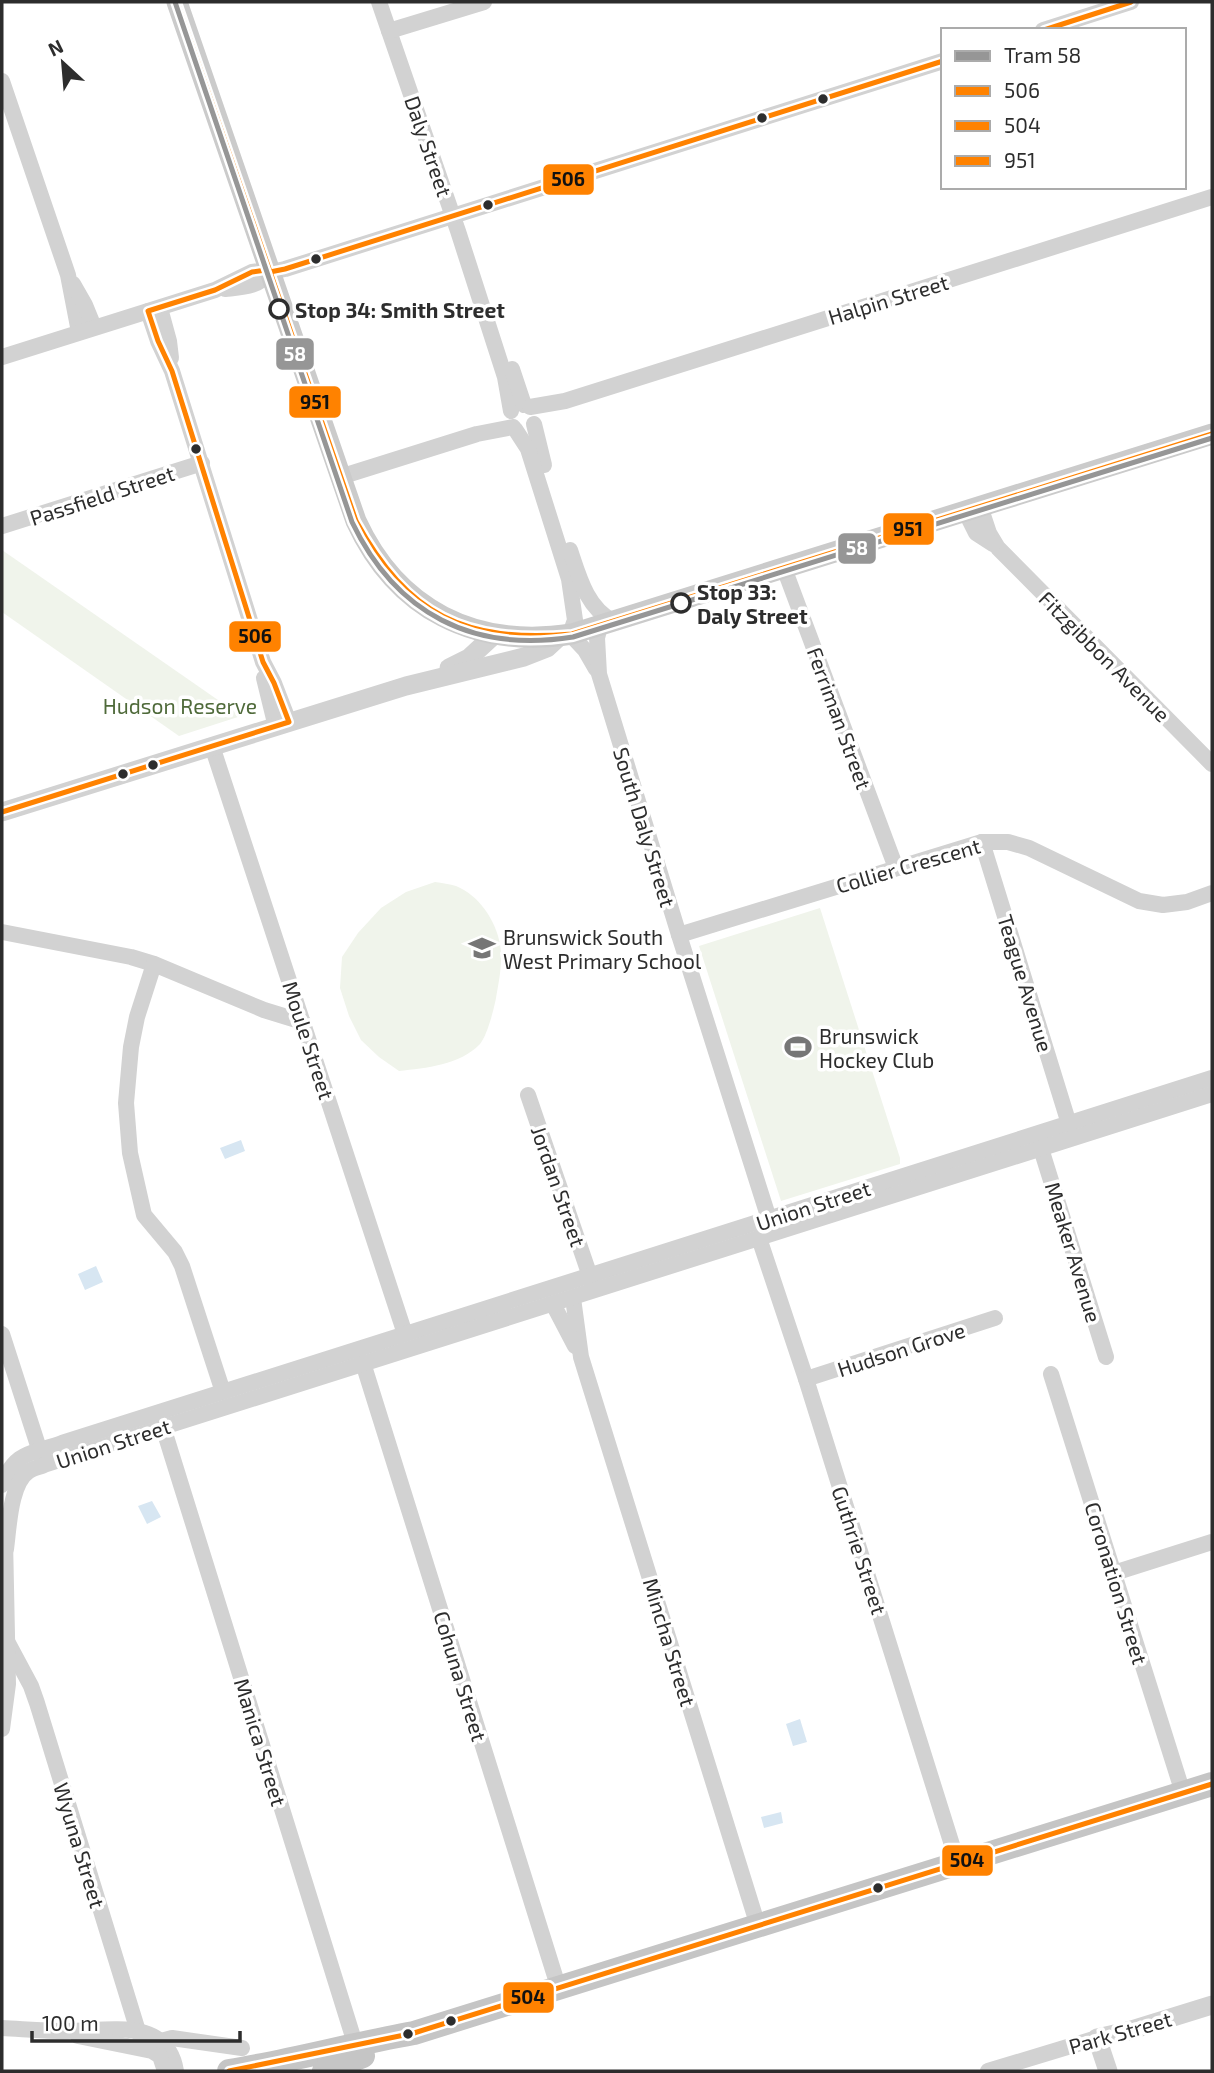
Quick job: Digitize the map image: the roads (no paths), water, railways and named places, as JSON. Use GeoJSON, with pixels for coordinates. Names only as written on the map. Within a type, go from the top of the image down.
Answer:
{"type":"FeatureCollection","features":[{"type":"Feature","properties":{"kind":"main road"},"geometry":{"type":"LineString","coordinates":[[177,2],[340,477],[365,540],[400,587],[430,609],[475,630],[516,638],[565,635],[607,624],[1212,434]]}},
{"type":"Feature","properties":{"kind":"main road"},"geometry":{"type":"LineString","coordinates":[[229,2071],[289,2066],[358,2051],[1212,1784]]}},
{"type":"Feature","properties":{"kind":"main road"},"geometry":{"type":"LineString","coordinates":[[324,2071],[358,2051]]}},
{"type":"Feature","properties":{"kind":"street","name":"Daly Street"},"geometry":{"type":"LineString","coordinates":[[379,2],[394,29],[458,215],[522,418],[545,471],[588,598],[607,624]]}},
{"type":"Feature","properties":{"kind":"street","name":"Daly Street"},"geometry":{"type":"LineString","coordinates":[[390,2],[394,29]]}},
{"type":"Feature","properties":{"kind":"street"},"geometry":{"type":"LineString","coordinates":[[394,29],[484,2]]}},
{"type":"Feature","properties":{"kind":"street"},"geometry":{"type":"LineString","coordinates":[[1049,28],[1131,2]]}},
{"type":"Feature","properties":{"kind":"street"},"geometry":{"type":"LineString","coordinates":[[2,357],[215,290],[252,272],[270,272],[458,215],[941,62]]}},
{"type":"Feature","properties":{"kind":"street"},"geometry":{"type":"LineString","coordinates":[[2,81],[68,275],[85,305],[86,330]]}},
{"type":"Feature","properties":{"kind":"street","name":"Halpin Street"},"geometry":{"type":"LineString","coordinates":[[340,477],[477,434],[565,401],[1212,197]]}},
{"type":"Feature","properties":{"kind":"street"},"geometry":{"type":"LineString","coordinates":[[154,309],[169,341],[172,370],[263,662],[274,682],[283,724]]}},
{"type":"Feature","properties":{"kind":"street","name":"Daly Street"},"geometry":{"type":"LineString","coordinates":[[522,418],[528,449],[569,579],[575,620],[565,635]]}},
{"type":"Feature","properties":{"kind":"street","name":"Passfield Street"},"geometry":{"type":"LineString","coordinates":[[2,526],[202,463]]}},
{"type":"Feature","properties":{"kind":"street","name":"Fitzgibbon Avenue"},"geometry":{"type":"LineString","coordinates":[[972,509],[998,548],[1212,764]]}},
{"type":"Feature","properties":{"kind":"street","name":"Ferriman Street"},"geometry":{"type":"LineString","coordinates":[[784,568],[896,868]]}},
{"type":"Feature","properties":{"kind":"street","name":"South Daly Street"},"geometry":{"type":"LineString","coordinates":[[607,624],[597,638],[600,674],[678,936],[769,1219]]}},
{"type":"Feature","properties":{"kind":"street"},"geometry":{"type":"LineString","coordinates":[[406,687],[469,658],[494,635]]}},
{"type":"Feature","properties":{"kind":"street"},"geometry":{"type":"LineString","coordinates":[[2,812],[406,687],[524,657],[547,648],[565,635]]}},
{"type":"Feature","properties":{"kind":"street","name":"South Daly Street"},"geometry":{"type":"LineString","coordinates":[[565,635],[584,650],[600,674]]}},
{"type":"Feature","properties":{"kind":"street","name":"Moule Street"},"geometry":{"type":"LineString","coordinates":[[212,746],[405,1334]]}},
{"type":"Feature","properties":{"kind":"street","name":"Collier Crescent"},"geometry":{"type":"LineString","coordinates":[[678,936],[982,842],[1008,842],[1029,848],[1139,901],[1163,905],[1187,902],[1212,893]]}},
{"type":"Feature","properties":{"kind":"street","name":"Teague Avenue"},"geometry":{"type":"LineString","coordinates":[[982,842],[1069,1124]]}},
{"type":"Feature","properties":{"kind":"street"},"geometry":{"type":"LineString","coordinates":[[2,932],[131,957],[264,1010],[303,1022]]}},
{"type":"Feature","properties":{"kind":"street"},"geometry":{"type":"LineString","coordinates":[[154,964],[137,1017],[128,1077],[126,1103],[132,1166],[144,1215],[167,1241],[182,1266],[223,1392]]}},
{"type":"Feature","properties":{"kind":"street","name":"Union Street"},"geometry":{"type":"LineString","coordinates":[[2,1485],[14,1461],[42,1458],[163,1427],[405,1334],[759,1238],[1039,1141],[1069,1124],[1212,1078]]}},
{"type":"Feature","properties":{"kind":"street","name":"Union Street"},"geometry":{"type":"LineString","coordinates":[[6,1549],[15,1493],[22,1478],[42,1458],[223,1392],[274,1384],[363,1363],[573,1298],[592,1283],[769,1219],[1212,1094]]}},
{"type":"Feature","properties":{"kind":"street","name":"Jordan Street"},"geometry":{"type":"LineString","coordinates":[[528,1095],[592,1283]]}},
{"type":"Feature","properties":{"kind":"street","name":"Meaker Avenue"},"geometry":{"type":"LineString","coordinates":[[1039,1141],[1106,1357]]}},
{"type":"Feature","properties":{"kind":"street","name":"Guthrie Street"},"geometry":{"type":"LineString","coordinates":[[759,1238],[958,1864]]}},
{"type":"Feature","properties":{"kind":"street","name":"Mincha Street"},"geometry":{"type":"LineString","coordinates":[[573,1298],[581,1357],[758,1926]]}},
{"type":"Feature","properties":{"kind":"street","name":"Mincha Street"},"geometry":{"type":"LineString","coordinates":[[553,1304],[581,1357]]}},
{"type":"Feature","properties":{"kind":"street","name":"Hudson Grove"},"geometry":{"type":"LineString","coordinates":[[806,1379],[995,1318]]}},
{"type":"Feature","properties":{"kind":"street"},"geometry":{"type":"LineString","coordinates":[[2,1334],[42,1458]]}},
{"type":"Feature","properties":{"kind":"street","name":"Cohuna Street"},"geometry":{"type":"LineString","coordinates":[[363,1363],[559,1989]]}},
{"type":"Feature","properties":{"kind":"street","name":"Coronation Street"},"geometry":{"type":"LineString","coordinates":[[1051,1374],[1182,1793]]}},
{"type":"Feature","properties":{"kind":"street","name":"Manica Street"},"geometry":{"type":"LineString","coordinates":[[163,1427],[358,2051]]}},
{"type":"Feature","properties":{"kind":"street","name":"Union Street"},"geometry":{"type":"LineString","coordinates":[[2,1516],[6,1549],[8,1643],[8,1684],[2,1729]]}},
{"type":"Feature","properties":{"kind":"street"},"geometry":{"type":"LineString","coordinates":[[1114,1573],[1212,1542]]}},
{"type":"Feature","properties":{"kind":"street","name":"Wyuna Street"},"geometry":{"type":"LineString","coordinates":[[8,1643],[37,1703],[138,2031],[146,2049],[160,2056],[165,2071]]}},
{"type":"Feature","properties":{"kind":"street","name":"Park Street"},"geometry":{"type":"LineString","coordinates":[[988,2071],[1212,2005]]}},
{"type":"Feature","properties":{"kind":"street"},"geometry":{"type":"LineString","coordinates":[[2,2028],[138,2031],[161,2041],[171,2052],[176,2071]]}},
{"type":"Feature","properties":{"kind":"street"},"geometry":{"type":"LineString","coordinates":[[55,2031],[146,2049]]}},
{"type":"Feature","properties":{"kind":"street"},"geometry":{"type":"LineString","coordinates":[[161,2041],[169,2038],[242,2048]]}},
{"type":"Feature","properties":{"kind":"street"},"geometry":{"type":"LineString","coordinates":[[1097,2038],[1108,2071]]}},
{"type":"Feature","properties":{"kind":"tram line","name":"58"},"geometry":{"type":"LineString","coordinates":[[175,2],[352,522],[370,554],[391,581],[415,603],[442,620],[471,632],[502,639],[573,637],[1212,438]]}},
{"type":"Feature","properties":{"kind":"place","name":"Stop 34: Smith Street"},"geometry":{"type":"Point","coordinates":[279,309]}},
{"type":"Feature","properties":{"kind":"place","name":"Stop 33: Daly Street"},"geometry":{"type":"Point","coordinates":[681,603]}},
{"type":"Feature","properties":{"kind":"place","name":"Brunswick South West Primary School"},"geometry":{"type":"Point","coordinates":[482,948]}},
{"type":"Feature","properties":{"kind":"place","name":"Brunswick Hockey Club"},"geometry":{"type":"Point","coordinates":[798,1047]}},
{"type":"Feature","properties":{"kind":"park label","name":"Hudson Reserve"},"geometry":{"type":"Point","coordinates":[180,705]}}]}
